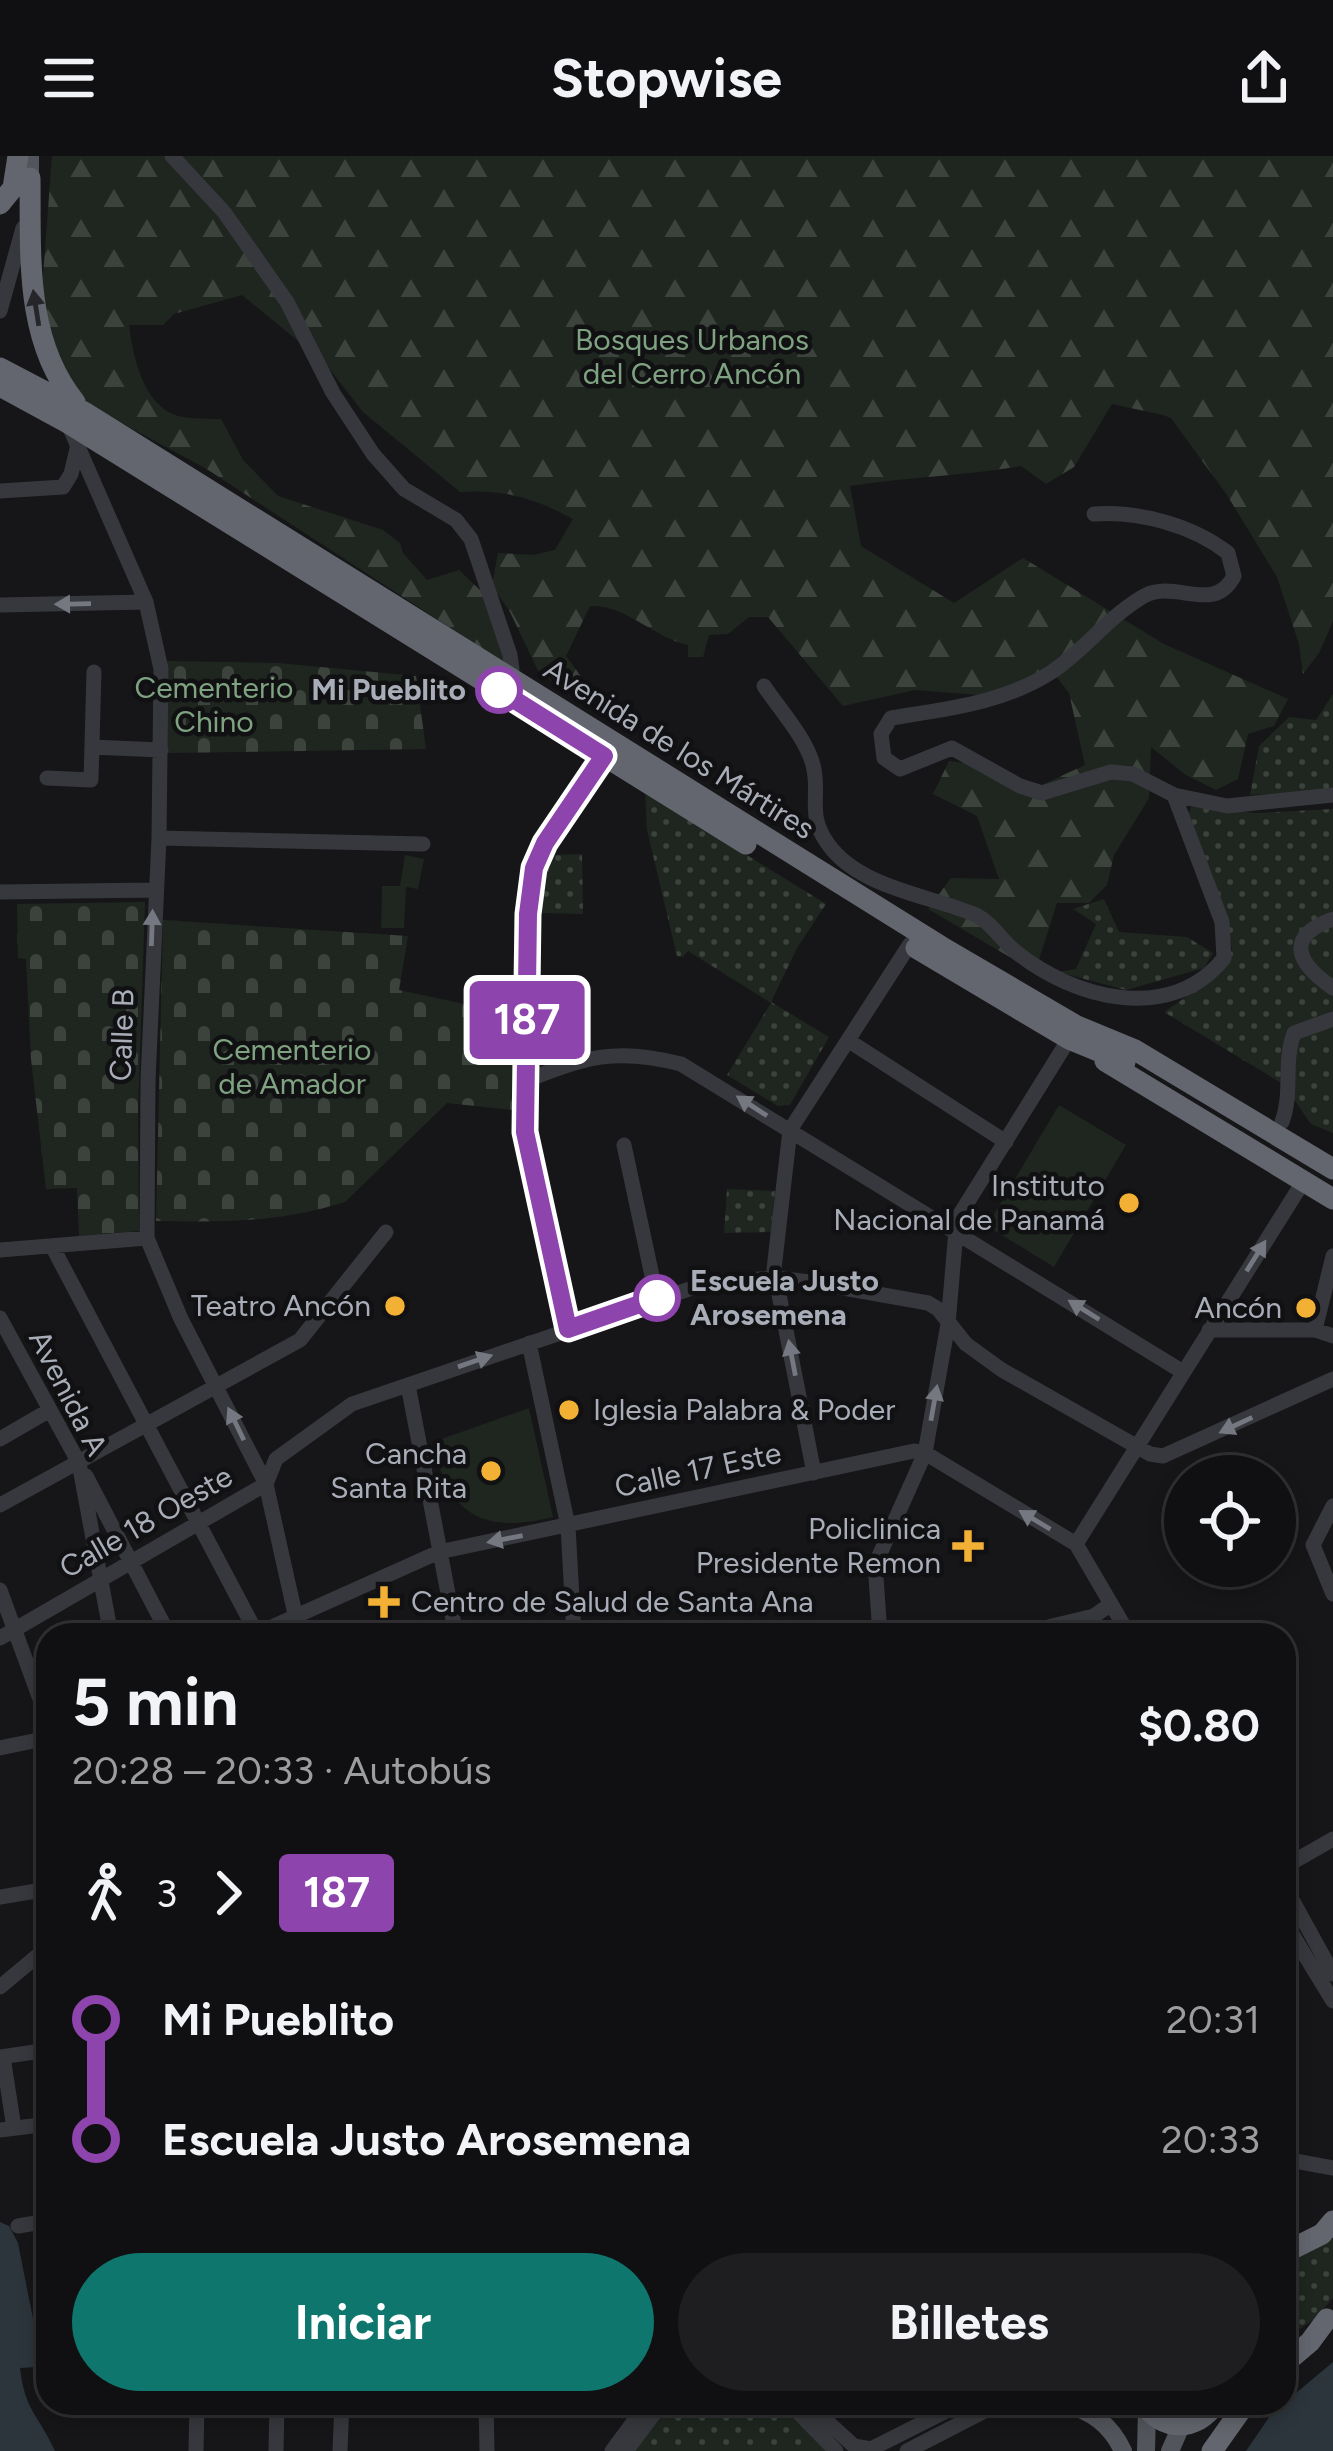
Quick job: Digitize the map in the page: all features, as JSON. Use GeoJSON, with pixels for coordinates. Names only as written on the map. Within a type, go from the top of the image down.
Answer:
{"type":"FeatureCollection","features":[{"type":"Feature","properties":{"kind":"highway"},"geometry":{"type":"LineString","coordinates":[[0,203],[13,188],[24,162]]}},
{"type":"Feature","properties":{"kind":"highway"},"geometry":{"type":"LineString","coordinates":[[24,162],[39,327],[76,417]]}},
{"type":"Feature","properties":{"kind":"highway","name":"Avenida de los Mártires"},"geometry":{"type":"LineString","coordinates":[[0,368],[604,756],[910,944],[1069,1039],[1164,1081],[1333,1185]]}},
{"type":"Feature","properties":{"kind":"highway","name":"Avenida de los Mártires"},"geometry":{"type":"LineString","coordinates":[[0,386],[76,417],[1035,1001],[1077,1026],[1136,1050],[1333,1169]]}},
{"type":"Feature","properties":{"kind":"highway"},"geometry":{"type":"LineString","coordinates":[[1035,1001],[1135,1039],[1333,1154]]}},
{"type":"Feature","properties":{"kind":"highway"},"geometry":{"type":"LineString","coordinates":[[1069,1039],[1333,1199]]}},
{"type":"Feature","properties":{"kind":"highway"},"geometry":{"type":"LineString","coordinates":[[1296,2247],[1322,2234],[1333,2222]]}},
{"type":"Feature","properties":{"kind":"highway"},"geometry":{"type":"LineString","coordinates":[[1296,2337],[1330,2316]]}},
{"type":"Feature","properties":{"kind":"highway"},"geometry":{"type":"LineString","coordinates":[[1296,2354],[1330,2316]]}},
{"type":"Feature","properties":{"kind":"highway"},"geometry":{"type":"LineString","coordinates":[[1154,2415],[1164,2423],[1181,2426],[1205,2415]]}},
{"type":"Feature","properties":{"kind":"highway"},"geometry":{"type":"LineString","coordinates":[[1212,2451],[1238,2415]]}},
{"type":"Feature","properties":{"kind":"main road"},"geometry":{"type":"LineString","coordinates":[[1092,2415],[1105,2423],[1123,2451]]}},
{"type":"Feature","properties":{"kind":"main road"},"geometry":{"type":"LineString","coordinates":[[1145,2415],[1146,2451]]}},
{"type":"Feature","properties":{"kind":"main road"},"geometry":{"type":"LineString","coordinates":[[1170,2451],[1181,2426]]}},
{"type":"Feature","properties":{"kind":"street"},"geometry":{"type":"LineString","coordinates":[[172,156],[224,212],[286,302],[333,393],[373,454],[404,489],[456,520],[471,538],[510,655],[512,669],[507,676]]}},
{"type":"Feature","properties":{"kind":"street"},"geometry":{"type":"LineString","coordinates":[[0,311],[21,244],[24,162]]}},
{"type":"Feature","properties":{"kind":"street","name":"Calle B"},"geometry":{"type":"LineString","coordinates":[[76,417],[78,445],[146,602],[161,669],[147,1238],[181,1319],[266,1484],[295,1614],[291,1623]]}},
{"type":"Feature","properties":{"kind":"street"},"geometry":{"type":"LineString","coordinates":[[0,491],[63,487],[78,445]]}},
{"type":"Feature","properties":{"kind":"street"},"geometry":{"type":"LineString","coordinates":[[1094,514],[1121,512],[1191,531],[1228,553],[1234,576],[1228,587],[1206,597],[1174,588],[1143,597],[1052,672],[997,698],[891,718],[881,734],[884,758],[900,769],[952,748],[1042,793],[1111,772],[1133,774],[1174,795],[1227,806],[1333,794]]}},
{"type":"Feature","properties":{"kind":"street"},"geometry":{"type":"LineString","coordinates":[[0,605],[146,602]]}},
{"type":"Feature","properties":{"kind":"street"},"geometry":{"type":"LineString","coordinates":[[47,778],[91,780],[94,672]]}},
{"type":"Feature","properties":{"kind":"street"},"geometry":{"type":"LineString","coordinates":[[764,686],[813,763],[815,821],[830,848],[869,878],[983,918],[1015,951],[1063,984],[1100,997],[1159,994],[1211,974],[1224,958],[1222,922],[1174,795]]}},
{"type":"Feature","properties":{"kind":"street"},"geometry":{"type":"LineString","coordinates":[[92,747],[161,750]]}},
{"type":"Feature","properties":{"kind":"street"},"geometry":{"type":"LineString","coordinates":[[568,1329],[528,1158],[528,914],[534,868],[554,829],[604,756]]}},
{"type":"Feature","properties":{"kind":"street"},"geometry":{"type":"LineString","coordinates":[[159,838],[423,844]]}},
{"type":"Feature","properties":{"kind":"street"},"geometry":{"type":"LineString","coordinates":[[0,892],[154,890]]}},
{"type":"Feature","properties":{"kind":"street"},"geometry":{"type":"LineString","coordinates":[[1333,919],[1304,936],[1299,949],[1302,961],[1333,988]]}},
{"type":"Feature","properties":{"kind":"street"},"geometry":{"type":"LineString","coordinates":[[814,1473],[774,1269],[790,1130],[910,944]]}},
{"type":"Feature","properties":{"kind":"street"},"geometry":{"type":"LineString","coordinates":[[1282,1122],[1287,1053],[1294,1034],[1333,1019]]}},
{"type":"Feature","properties":{"kind":"street"},"geometry":{"type":"LineString","coordinates":[[879,1623],[879,1556],[925,1453],[948,1324],[957,1219],[1069,1039]]}},
{"type":"Feature","properties":{"kind":"street"},"geometry":{"type":"LineString","coordinates":[[849,1041],[1006,1142]]}},
{"type":"Feature","properties":{"kind":"street"},"geometry":{"type":"LineString","coordinates":[[525,1081],[599,1054],[657,1057],[699,1072],[1183,1372]]}},
{"type":"Feature","properties":{"kind":"street"},"geometry":{"type":"LineString","coordinates":[[624,1145],[657,1298]]}},
{"type":"Feature","properties":{"kind":"street"},"geometry":{"type":"LineString","coordinates":[[1076,1544],[1303,1182]]}},
{"type":"Feature","properties":{"kind":"street"},"geometry":{"type":"LineString","coordinates":[[0,1505],[218,1388],[313,1329],[386,1232]]}},
{"type":"Feature","properties":{"kind":"street"},"geometry":{"type":"LineString","coordinates":[[0,1250],[147,1238]]}},
{"type":"Feature","properties":{"kind":"street"},"geometry":{"type":"LineString","coordinates":[[52,1246],[250,1623]]}},
{"type":"Feature","properties":{"kind":"street"},"geometry":{"type":"LineString","coordinates":[[1315,1330],[1333,1256]]}},
{"type":"Feature","properties":{"kind":"street","name":"Calle 18 Oeste"},"geometry":{"type":"LineString","coordinates":[[7,1633],[266,1484],[276,1459],[352,1404],[710,1282],[776,1278],[928,1304],[938,1309],[966,1344],[1002,1370],[1137,1446]]}},
{"type":"Feature","properties":{"kind":"street","name":"Avenida A"},"geometry":{"type":"LineString","coordinates":[[0,1318],[79,1463],[108,1623]]}},
{"type":"Feature","properties":{"kind":"street"},"geometry":{"type":"LineString","coordinates":[[1209,1330],[1315,1330],[1333,1336]]}},
{"type":"Feature","properties":{"kind":"street"},"geometry":{"type":"LineString","coordinates":[[529,1343],[568,1526],[573,1623]]}},
{"type":"Feature","properties":{"kind":"street"},"geometry":{"type":"LineString","coordinates":[[1137,1446],[1163,1456],[1181,1451],[1333,1379]]}},
{"type":"Feature","properties":{"kind":"street"},"geometry":{"type":"LineString","coordinates":[[408,1385],[454,1623]]}},
{"type":"Feature","properties":{"kind":"street"},"geometry":{"type":"LineString","coordinates":[[0,1439],[50,1411]]}},
{"type":"Feature","properties":{"kind":"street","name":"Calle 17 Este"},"geometry":{"type":"LineString","coordinates":[[277,1623],[439,1552],[914,1451],[925,1453]]}},
{"type":"Feature","properties":{"kind":"street"},"geometry":{"type":"LineString","coordinates":[[925,1453],[1076,1544],[1122,1623]]}},
{"type":"Feature","properties":{"kind":"street"},"geometry":{"type":"LineString","coordinates":[[79,1463],[163,1623]]}},
{"type":"Feature","properties":{"kind":"street"},"geometry":{"type":"LineString","coordinates":[[1333,1506],[1313,1545],[1333,1594]]}},
{"type":"Feature","properties":{"kind":"street"},"geometry":{"type":"LineString","coordinates":[[0,1590],[7,1633],[36,1695]]}},
{"type":"Feature","properties":{"kind":"street"},"geometry":{"type":"LineString","coordinates":[[1065,1623],[1094,1616],[1111,1604]]}},
{"type":"Feature","properties":{"kind":"street"},"geometry":{"type":"LineString","coordinates":[[0,1748],[36,1740]]}},
{"type":"Feature","properties":{"kind":"street"},"geometry":{"type":"LineString","coordinates":[[1296,1860],[1333,1839]]}},
{"type":"Feature","properties":{"kind":"street"},"geometry":{"type":"LineString","coordinates":[[0,1898],[36,1891]]}},
{"type":"Feature","properties":{"kind":"street"},"geometry":{"type":"LineString","coordinates":[[1296,1907],[1333,1974]]}},
{"type":"Feature","properties":{"kind":"street"},"geometry":{"type":"LineString","coordinates":[[1296,1941],[1333,2001]]}},
{"type":"Feature","properties":{"kind":"street"},"geometry":{"type":"LineString","coordinates":[[3,1978],[36,1955]]}},
{"type":"Feature","properties":{"kind":"street"},"geometry":{"type":"LineString","coordinates":[[7,2129],[2,2057],[36,2052]]}},
{"type":"Feature","properties":{"kind":"street"},"geometry":{"type":"LineString","coordinates":[[1296,2161],[1333,2168]]}},
{"type":"Feature","properties":{"kind":"street"},"geometry":{"type":"LineString","coordinates":[[19,2226],[36,2223]]}},
{"type":"Feature","properties":{"kind":"street"},"geometry":{"type":"LineString","coordinates":[[196,2451],[197,2415]]}},
{"type":"Feature","properties":{"kind":"street"},"geometry":{"type":"LineString","coordinates":[[276,2451],[277,2415]]}},
{"type":"Feature","properties":{"kind":"street"},"geometry":{"type":"LineString","coordinates":[[340,2451],[342,2415]]}},
{"type":"Feature","properties":{"kind":"street"},"geometry":{"type":"LineString","coordinates":[[486,2415],[487,2451]]}},
{"type":"Feature","properties":{"kind":"street"},"geometry":{"type":"LineString","coordinates":[[612,2451],[638,2415]]}},
{"type":"Feature","properties":{"kind":"street"},"geometry":{"type":"LineString","coordinates":[[626,2451],[653,2415]]}},
{"type":"Feature","properties":{"kind":"street"},"geometry":{"type":"LineString","coordinates":[[801,2415],[836,2451]]}},
{"type":"Feature","properties":{"kind":"street"},"geometry":{"type":"LineString","coordinates":[[820,2415],[854,2446],[872,2449],[939,2415]]}},
{"type":"Feature","properties":{"kind":"street"},"geometry":{"type":"LineString","coordinates":[[907,2451],[977,2415]]}},
{"type":"Feature","properties":{"kind":"green space","name":"Bosques Urbanos del Cerro Ancón"},"geometry":{"type":"Polygon","coordinates":[[[52,156],[1333,156],[1333,621],[1303,674],[1299,644],[1277,577],[1227,495],[1171,418],[1163,415],[1112,404],[1074,467],[1046,484],[1021,466],[850,486],[861,546],[954,603],[1023,558],[1164,644],[1288,699],[1274,726],[1248,734],[1238,779],[1216,790],[1186,775],[1151,747],[1149,798],[1114,855],[1107,885],[1089,903],[1057,903],[1035,972],[928,909],[951,878],[999,879],[977,816],[933,794],[949,761],[986,766],[1031,790],[1085,765],[1069,693],[1050,668],[993,696],[915,690],[843,706],[768,617],[749,617],[728,634],[709,635],[703,657],[688,657],[688,645],[615,610],[590,606],[566,656],[583,679],[542,679],[509,610],[492,586],[498,553],[533,555],[555,550],[573,519],[519,496],[460,492],[363,412],[325,363],[242,295],[174,314],[163,325],[129,325],[143,381],[159,404],[183,417],[221,419],[243,460],[278,496],[383,530],[400,543],[427,580],[459,570],[482,592],[515,670],[205,468],[88,405],[64,373],[40,316],[52,156]]]}},
{"type":"Feature","properties":{"kind":"green space","name":"Cementerio Chino"},"geometry":{"type":"Polygon","coordinates":[[[167,661],[278,663],[416,676],[426,749],[167,753],[167,661]]]}},
{"type":"Feature","properties":{"kind":"green space"},"geometry":{"type":"Polygon","coordinates":[[[1333,694],[1333,791],[1250,795],[1259,746],[1289,717],[1316,720],[1333,694]]]}},
{"type":"Feature","properties":{"kind":"green space"},"geometry":{"type":"Polygon","coordinates":[[[645,792],[826,904],[797,948],[771,1002],[829,1037],[790,1105],[778,1106],[727,1075],[771,1003],[688,951],[677,956],[647,830],[645,792]]]}},
{"type":"Feature","properties":{"kind":"green space"},"geometry":{"type":"Polygon","coordinates":[[[1191,806],[1255,813],[1333,809],[1333,1133],[1311,1124],[1283,1084],[1164,1012],[1218,975],[1232,950],[1227,921],[1187,820],[1191,806]]]}},
{"type":"Feature","properties":{"kind":"green space"},"geometry":{"type":"Polygon","coordinates":[[[582,854],[583,914],[542,913],[550,855],[582,854]]]}},
{"type":"Feature","properties":{"kind":"green space"},"geometry":{"type":"Polygon","coordinates":[[[405,855],[424,859],[418,889],[406,887],[404,928],[381,928],[382,886],[400,886],[405,855]]]}},
{"type":"Feature","properties":{"kind":"green space"},"geometry":{"type":"Polygon","coordinates":[[[1104,899],[1119,932],[1187,937],[1213,953],[1204,968],[1126,990],[1058,972],[1076,969],[1096,924],[1073,909],[1104,899]]]}},
{"type":"Feature","properties":{"kind":"green space","name":"Cementerio de Amador"},"geometry":{"type":"Polygon","coordinates":[[[145,902],[139,1231],[79,1236],[77,1188],[46,1189],[31,1059],[26,959],[18,958],[17,904],[145,902]]]}},
{"type":"Feature","properties":{"kind":"green space","name":"Cementerio de Amador"},"geometry":{"type":"Polygon","coordinates":[[[163,920],[408,936],[399,990],[516,1015],[513,1110],[447,1103],[345,1202],[274,1218],[156,1221],[163,920]]]}},
{"type":"Feature","properties":{"kind":"green space"},"geometry":{"type":"Polygon","coordinates":[[[1059,1105],[1126,1145],[1054,1267],[987,1226],[1059,1105]]]}},
{"type":"Feature","properties":{"kind":"green space"},"geometry":{"type":"Polygon","coordinates":[[[727,1189],[775,1191],[771,1232],[724,1233],[727,1189]]]}},
{"type":"Feature","properties":{"kind":"green space","name":"Cancha Santa Rita"},"geometry":{"type":"Polygon","coordinates":[[[529,1408],[553,1517],[506,1523],[471,1513],[448,1486],[433,1442],[529,1408]]]}},
{"type":"Feature","properties":{"kind":"green space"},"geometry":{"type":"Polygon","coordinates":[[[1333,2239],[1333,2298],[1296,2331],[1296,2259],[1333,2239]]]}},
{"type":"Feature","properties":{"kind":"green space"},"geometry":{"type":"Polygon","coordinates":[[[660,2415],[790,2415],[828,2451],[634,2451],[660,2415]]]}},
{"type":"Feature","properties":{"kind":"shaded area"},"geometry":{"type":"Polygon","coordinates":[[[0,2222],[9,2226],[18,2243],[36,2319],[36,2367],[20,2368],[22,2382],[55,2451],[0,2451],[0,2222]]]}},
{"type":"Feature","properties":{"kind":"shaded area"},"geometry":{"type":"Polygon","coordinates":[[[1333,2362],[1333,2451],[1246,2451],[1271,2415],[1296,2415],[1296,2393],[1333,2362]]]}},
{"type":"Feature","properties":{"kind":"bus line","name":"187"},"geometry":{"type":"LineString","coordinates":[[499,690],[604,756],[545,843],[534,868],[528,914],[525,1132],[568,1329],[657,1298]]}},
{"type":"Feature","properties":{"kind":"place","name":"Mi Pueblito"},"geometry":{"type":"Point","coordinates":[499,690]}},
{"type":"Feature","properties":{"kind":"place","name":"Instituto Nacional de Panamá"},"geometry":{"type":"Point","coordinates":[1129,1203]}},
{"type":"Feature","properties":{"kind":"place","name":"Escuela Justo Arosemena"},"geometry":{"type":"Point","coordinates":[657,1298]}},
{"type":"Feature","properties":{"kind":"place","name":"Teatro Ancón"},"geometry":{"type":"Point","coordinates":[395,1306]}},
{"type":"Feature","properties":{"kind":"place","name":"Ancón"},"geometry":{"type":"Point","coordinates":[1306,1308]}},
{"type":"Feature","properties":{"kind":"place","name":"Iglesia Palabra & Poder"},"geometry":{"type":"Point","coordinates":[569,1410]}},
{"type":"Feature","properties":{"kind":"place","name":"Cancha Santa Rita"},"geometry":{"type":"Point","coordinates":[491,1471]}},
{"type":"Feature","properties":{"kind":"place","name":"Policlinica Presidente Remon"},"geometry":{"type":"Point","coordinates":[968,1546]}},
{"type":"Feature","properties":{"kind":"place","name":"Centro de Salud de Santa Ana"},"geometry":{"type":"Point","coordinates":[384,1602]}}]}
